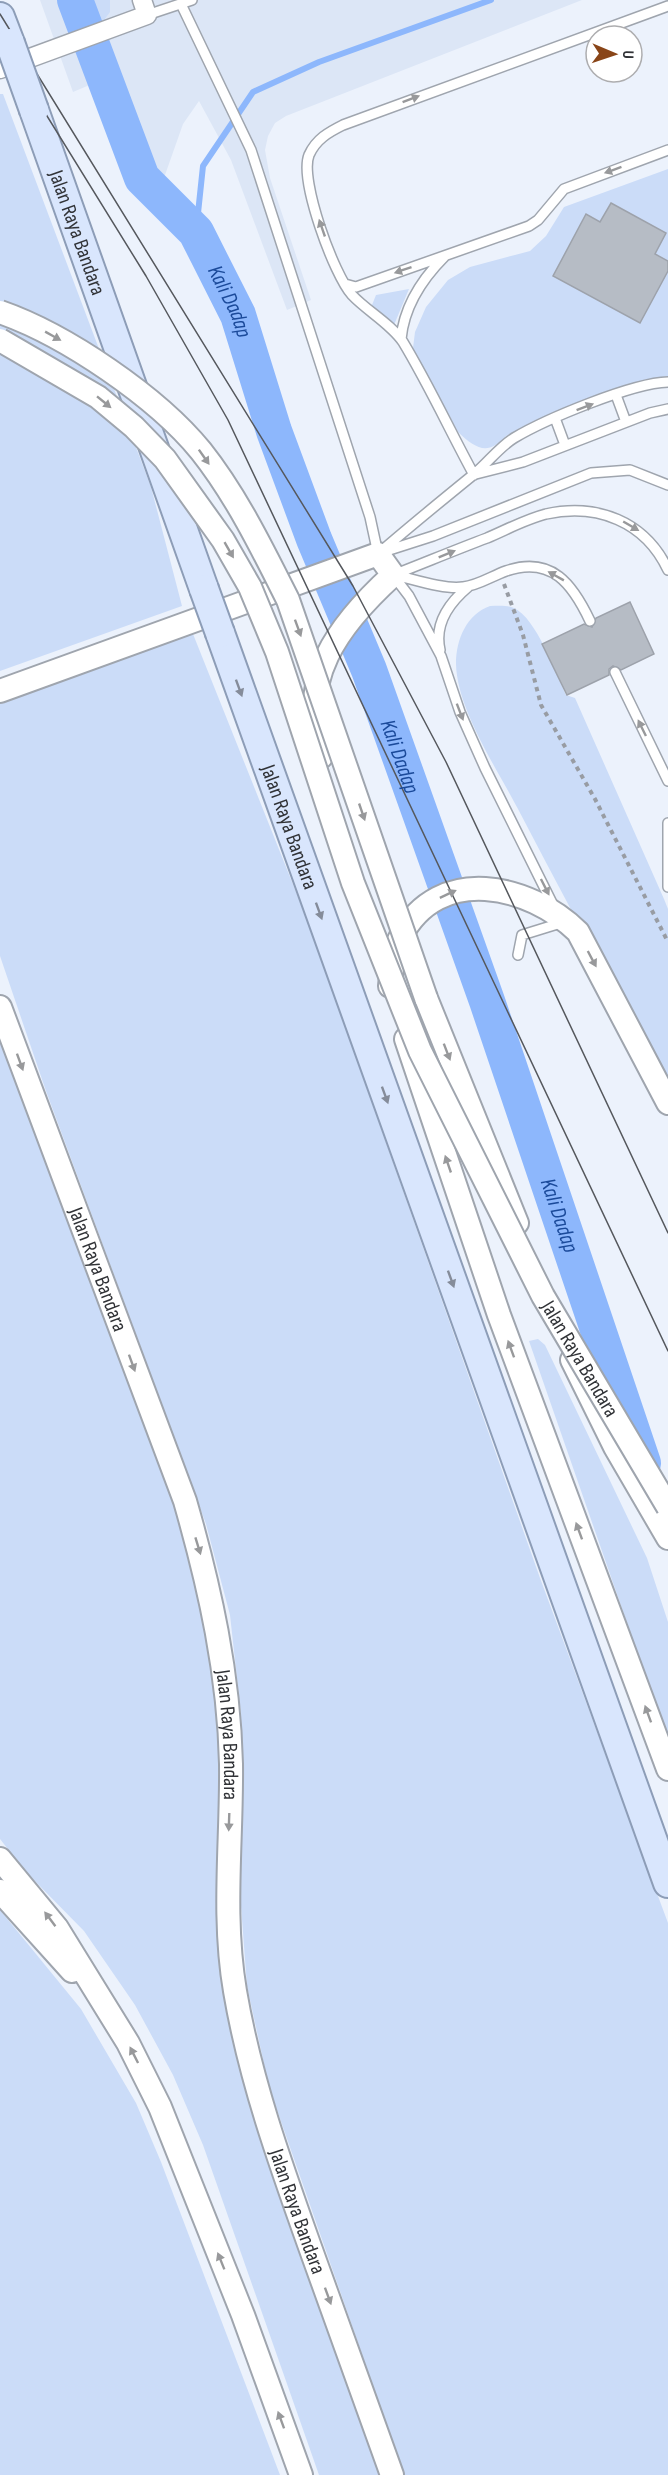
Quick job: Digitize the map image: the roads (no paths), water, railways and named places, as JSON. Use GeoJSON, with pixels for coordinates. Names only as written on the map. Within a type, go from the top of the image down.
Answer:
{"type":"FeatureCollection","features":[{"type":"Feature","properties":{"kind":"main road","name":"Jalan Raya Bandara"},"geometry":{"type":"LineString","coordinates":[[3,43],[34,110],[668,1883]]}},
{"type":"Feature","properties":{"kind":"street"},"geometry":{"type":"LineString","coordinates":[[3,43],[67,44],[114,27],[145,8]]}},
{"type":"Feature","properties":{"kind":"street"},"geometry":{"type":"LineString","coordinates":[[0,312],[51,334],[85,354],[116,375],[166,417],[200,451],[268,560],[288,600],[426,998],[578,1375],[615,1447],[668,1538]]}},
{"type":"Feature","properties":{"kind":"street","name":"Jalan Raya Bandara"},"geometry":{"type":"LineString","coordinates":[[0,340],[98,397],[134,427],[165,459],[224,540],[250,587],[277,652],[353,883],[420,1051],[537,1286],[668,1507]]}},
{"type":"Feature","properties":{"kind":"street"},"geometry":{"type":"LineString","coordinates":[[0,691],[294,582],[378,554],[393,575],[343,626],[326,657],[317,681],[313,704],[317,745],[390,990],[499,1315],[668,1769]]}},
{"type":"Feature","properties":{"kind":"street"},"geometry":{"type":"LineString","coordinates":[[390,990],[396,949],[410,922],[432,903],[455,890],[494,891],[521,897],[562,917],[578,932],[668,1103]]}},
{"type":"Feature","properties":{"kind":"street","name":"Jalan Raya Bandara"},"geometry":{"type":"LineString","coordinates":[[0,1007],[184,1501],[205,1570],[222,1654],[228,1712],[231,1766],[227,1882],[229,1938],[234,1989],[244,2041],[279,2162],[392,2475]]}},
{"type":"Feature","properties":{"kind":"street"},"geometry":{"type":"LineString","coordinates":[[0,1859],[57,1928],[128,2043],[160,2107],[243,2315],[301,2475]]}},
{"type":"Feature","properties":{"kind":"street"},"geometry":{"type":"LineString","coordinates":[[0,1891],[40,1938],[104,2004]]}},
{"type":"Feature","properties":{"kind":"lane"},"geometry":{"type":"LineString","coordinates":[[145,8],[181,4],[192,0]]}},
{"type":"Feature","properties":{"kind":"lane"},"geometry":{"type":"LineString","coordinates":[[181,4],[218,86],[251,150],[363,494],[378,554]]}},
{"type":"Feature","properties":{"kind":"lane"},"geometry":{"type":"LineString","coordinates":[[474,475],[401,339],[353,296],[342,283],[306,178],[310,154],[324,136],[343,125],[668,6]]}},
{"type":"Feature","properties":{"kind":"lane"},"geometry":{"type":"LineString","coordinates":[[342,283],[356,287],[529,226],[538,220],[564,189],[668,150]]}},
{"type":"Feature","properties":{"kind":"lane"},"geometry":{"type":"LineString","coordinates":[[401,339],[406,313],[421,283],[447,254]]}},
{"type":"Feature","properties":{"kind":"lane"},"geometry":{"type":"LineString","coordinates":[[378,554],[474,475],[512,439],[555,418],[616,395],[641,386],[668,382]]}},
{"type":"Feature","properties":{"kind":"lane"},"geometry":{"type":"LineString","coordinates":[[616,395],[626,422]]}},
{"type":"Feature","properties":{"kind":"lane"},"geometry":{"type":"LineString","coordinates":[[474,475],[523,462],[626,422],[668,409]]}},
{"type":"Feature","properties":{"kind":"lane"},"geometry":{"type":"LineString","coordinates":[[555,418],[565,445]]}},
{"type":"Feature","properties":{"kind":"lane"},"geometry":{"type":"LineString","coordinates":[[378,554],[433,536],[591,472],[630,470],[668,485]]}},
{"type":"Feature","properties":{"kind":"lane"},"geometry":{"type":"LineString","coordinates":[[393,575],[543,515],[571,510],[598,512],[620,519],[640,531],[654,545],[668,570]]}},
{"type":"Feature","properties":{"kind":"lane"},"geometry":{"type":"LineString","coordinates":[[518,955],[522,935],[562,917],[485,768],[460,712],[438,643],[444,613],[452,601],[470,586],[519,568],[532,568],[557,575],[576,591],[590,621]]}},
{"type":"Feature","properties":{"kind":"lane"},"geometry":{"type":"LineString","coordinates":[[393,575],[454,587],[470,586]]}},
{"type":"Feature","properties":{"kind":"lane"},"geometry":{"type":"LineString","coordinates":[[393,575],[409,596],[441,656]]}},
{"type":"Feature","properties":{"kind":"lane"},"geometry":{"type":"LineString","coordinates":[[615,672],[668,781]]}},
{"type":"Feature","properties":{"kind":"lane"},"geometry":{"type":"LineString","coordinates":[[668,824],[668,887]]}},
{"type":"Feature","properties":{"kind":"waterway","name":"Kali Dadap"},"geometry":{"type":"LineString","coordinates":[[75,0],[142,178],[196,232],[238,315],[274,431],[314,539],[369,670],[487,1001],[643,1463]]}},
{"type":"Feature","properties":{"kind":"waterway"},"geometry":{"type":"LineString","coordinates":[[196,232],[203,166],[253,92],[319,62],[491,0]]}},
{"type":"Feature","properties":{"kind":"tram line"},"geometry":{"type":"LineString","coordinates":[[0,14],[353,586],[446,762],[668,1233]]}},
{"type":"Feature","properties":{"kind":"tram line"},"geometry":{"type":"LineString","coordinates":[[0,40],[146,276],[228,420],[668,1351]]}}]}
